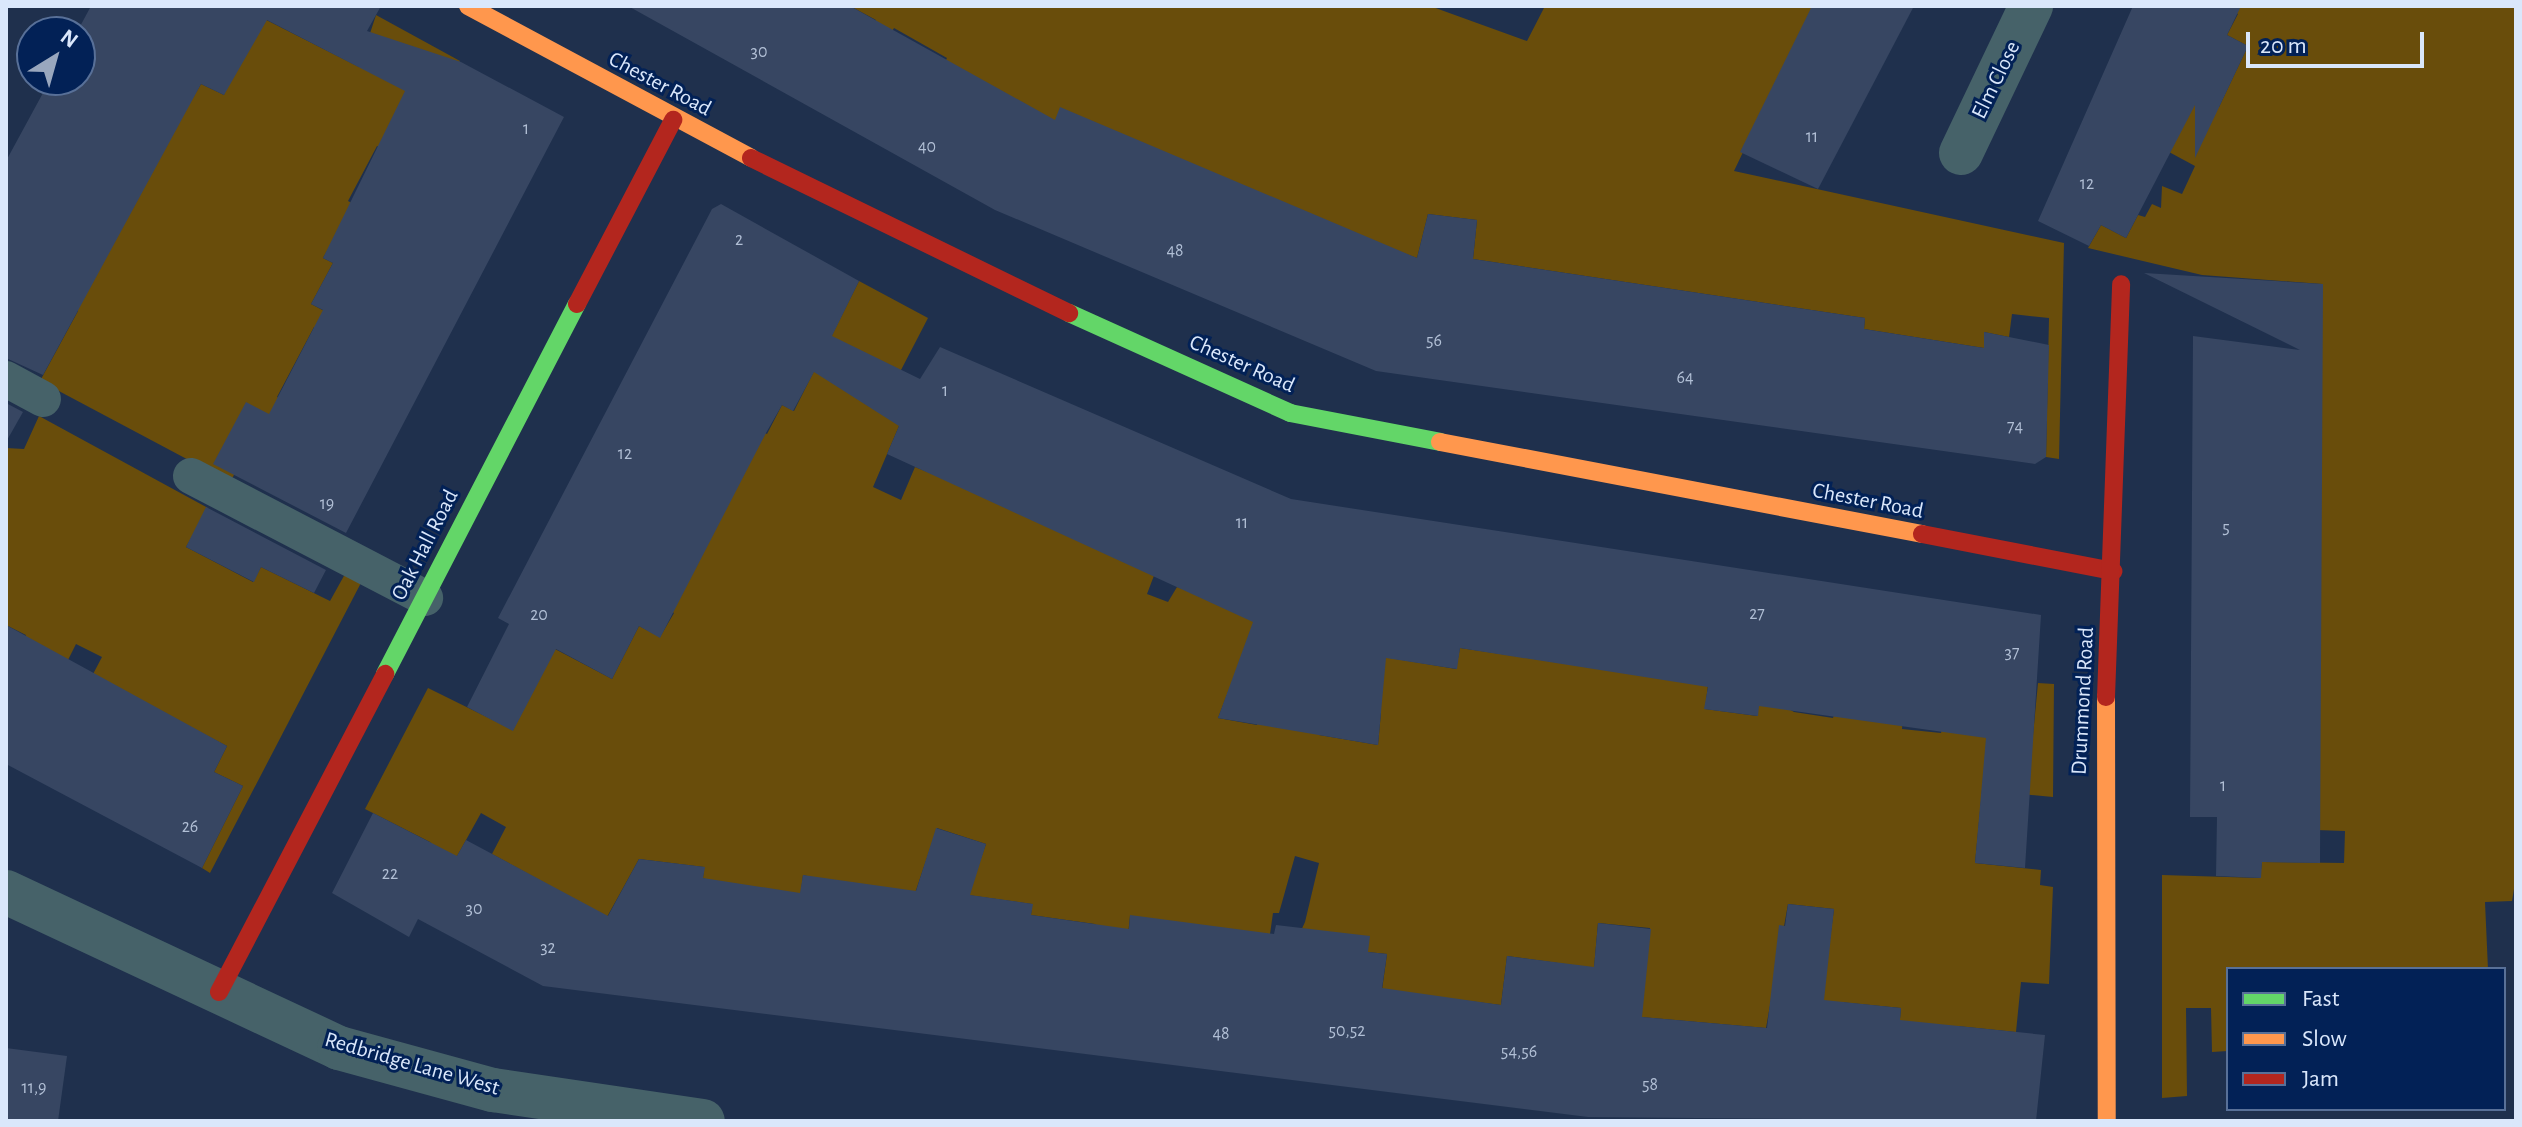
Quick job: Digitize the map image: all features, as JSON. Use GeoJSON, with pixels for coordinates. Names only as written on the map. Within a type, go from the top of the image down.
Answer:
{"type":"FeatureCollection","features":[{"type":"Feature","properties":{"kind":"street","name":"Chester Road"},"geometry":{"type":"LineString","coordinates":[[468,6],[673,120],[1006,285],[1290,413],[2113,571]]}},
{"type":"Feature","properties":{"kind":"street","name":"Elm Close"},"geometry":{"type":"LineString","coordinates":[[1961,153],[2031,6]]}},
{"type":"Feature","properties":{"kind":"street","name":"Oak Hall Road"},"geometry":{"type":"LineString","coordinates":[[219,992],[673,120]]}},
{"type":"Feature","properties":{"kind":"street","name":"Drummond Road"},"geometry":{"type":"LineString","coordinates":[[2107,1121],[2103,790],[2121,284]]}},
{"type":"Feature","properties":{"kind":"street","name":"Redbridge Lane West"},"geometry":{"type":"LineString","coordinates":[[6,892],[339,1048],[493,1090],[703,1121]]}},
{"type":"Feature","properties":{"kind":"lane"},"geometry":{"type":"LineString","coordinates":[[6,379],[43,399]]}},
{"type":"Feature","properties":{"kind":"lane"},"geometry":{"type":"LineString","coordinates":[[191,476],[425,598]]}},
{"type":"Feature","properties":{"kind":"shaded area"},"geometry":{"type":"Polygon","coordinates":[[[239,6],[359,67],[376,15],[460,61],[404,160],[377,146],[348,201],[416,237],[337,233],[323,258],[333,263],[311,304],[366,333],[314,327],[277,397],[323,423],[239,466],[230,482],[40,381],[78,311],[70,305],[201,84],[224,95],[239,6]]]}},
{"type":"Feature","properties":{"kind":"shaded area"},"geometry":{"type":"Polygon","coordinates":[[[850,6],[1430,6],[1527,41],[1545,6],[1813,6],[1734,171],[2064,243],[2059,459],[2046,457],[2049,318],[2012,314],[2009,337],[1984,332],[1984,348],[1864,329],[1865,318],[1473,259],[1477,220],[1428,214],[1417,258],[1054,124],[964,71],[930,90],[947,58],[894,28],[874,63],[857,54],[876,20],[850,6]]]}},
{"type":"Feature","properties":{"kind":"shaded area"},"geometry":{"type":"Polygon","coordinates":[[[2222,6],[2516,6],[2516,877],[2512,901],[2485,902],[2488,967],[2226,967],[2226,1051],[2212,1052],[2211,1008],[2186,1008],[2187,1096],[2162,1098],[2162,875],[2260,878],[2262,862],[2344,863],[2345,831],[2316,830],[2322,284],[2202,275],[2088,248],[2101,225],[2126,238],[2138,215],[2145,217],[2152,204],[2161,208],[2162,186],[2182,194],[2195,166],[2169,152],[2198,98],[2219,107],[2248,46],[2227,35],[2238,14],[2222,6]]]}},
{"type":"Feature","properties":{"kind":"shaded area"},"geometry":{"type":"Polygon","coordinates":[[[859,281],[928,318],[901,370],[899,426],[873,487],[901,500],[915,467],[1158,565],[1147,594],[1168,602],[1177,587],[1390,658],[1456,669],[1460,648],[1708,685],[1705,709],[1757,716],[1760,692],[1794,712],[1833,718],[1836,707],[1903,715],[1902,729],[1941,733],[1943,722],[2033,735],[2038,683],[2054,684],[2053,797],[1982,790],[1975,863],[2041,870],[2040,885],[2053,887],[2049,984],[2021,982],[2016,1032],[1957,1026],[1898,1041],[1901,1008],[1840,1002],[1837,1033],[1818,1031],[1834,909],[1788,904],[1766,1028],[1641,1017],[1650,928],[1598,923],[1594,968],[1507,956],[1501,1005],[1382,990],[1387,954],[1368,952],[1281,974],[1305,922],[1319,863],[1295,856],[1279,913],[1273,913],[1264,977],[1130,916],[1125,963],[1095,924],[1031,915],[1032,904],[968,895],[986,844],[937,828],[912,902],[803,875],[797,923],[703,878],[704,867],[639,859],[607,917],[492,854],[506,827],[481,813],[451,867],[430,842],[365,809],[428,688],[513,730],[555,649],[612,679],[639,626],[660,637],[674,613],[652,599],[702,400],[767,434],[782,405],[794,411],[859,281]],[[1228,692],[1218,718],[1257,725],[1264,700],[1228,692]],[[1323,705],[1319,735],[1378,745],[1381,712],[1323,705]]]}},
{"type":"Feature","properties":{"kind":"shaded area"},"geometry":{"type":"Polygon","coordinates":[[[39,416],[208,508],[186,547],[253,582],[261,567],[330,601],[345,574],[363,579],[210,873],[202,868],[243,786],[214,772],[227,746],[92,676],[102,657],[76,644],[65,666],[23,644],[26,635],[6,625],[6,448],[24,449],[39,416]]]}},
{"type":"Feature","properties":{"kind":"building"},"geometry":{"type":"Polygon","coordinates":[[[91,6],[381,6],[367,31],[461,62],[564,117],[346,533],[213,464],[246,402],[269,414],[323,310],[311,304],[333,263],[323,258],[405,91],[267,20],[224,95],[201,84],[43,375],[6,358],[6,161],[41,96],[96,96],[96,16],[86,16],[91,6]]]}},
{"type":"Feature","properties":{"kind":"building"},"geometry":{"type":"Polygon","coordinates":[[[628,6],[850,6],[1055,120],[1060,107],[1417,258],[1428,214],[1477,220],[1473,259],[1865,318],[1864,329],[1984,348],[1984,332],[2049,345],[2046,457],[2035,464],[1376,371],[995,210],[628,6]]]}},
{"type":"Feature","properties":{"kind":"building"},"geometry":{"type":"Polygon","coordinates":[[[1812,6],[1914,6],[1818,189],[1740,152],[1812,6]]]}},
{"type":"Feature","properties":{"kind":"building"},"geometry":{"type":"Polygon","coordinates":[[[2133,6],[2241,6],[2227,35],[2248,46],[2195,158],[2195,105],[2126,238],[2101,225],[2089,246],[2038,221],[2133,6]]]}},
{"type":"Feature","properties":{"kind":"building"},"geometry":{"type":"Polygon","coordinates":[[[721,204],[859,281],[832,336],[920,379],[940,347],[1291,499],[2041,615],[2025,868],[1975,863],[1986,738],[1759,706],[1758,716],[1704,709],[1708,687],[1460,648],[1457,669],[1386,658],[1378,745],[1218,718],[1253,622],[887,454],[899,426],[814,372],[793,411],[782,405],[660,638],[639,626],[612,679],[556,649],[513,731],[467,707],[509,624],[498,618],[712,209],[721,204]]]}},
{"type":"Feature","properties":{"kind":"building"},"geometry":{"type":"Polygon","coordinates":[[[2144,273],[2323,284],[2320,863],[2262,862],[2261,878],[2216,876],[2217,817],[2190,817],[2193,336],[2300,350],[2144,273]]]}},
{"type":"Feature","properties":{"kind":"building"},"geometry":{"type":"Polygon","coordinates":[[[6,403],[23,412],[6,442],[6,403]]]}},
{"type":"Feature","properties":{"kind":"building"},"geometry":{"type":"Polygon","coordinates":[[[206,507],[326,570],[314,593],[261,567],[254,582],[186,547],[206,507]]]}},
{"type":"Feature","properties":{"kind":"building"},"geometry":{"type":"Polygon","coordinates":[[[6,625],[227,746],[214,772],[243,786],[202,868],[6,764],[6,625]]]}},
{"type":"Feature","properties":{"kind":"building"},"geometry":{"type":"Polygon","coordinates":[[[373,813],[457,856],[466,840],[608,916],[639,859],[705,867],[703,878],[800,893],[803,875],[916,891],[936,828],[986,844],[970,895],[1033,904],[1031,915],[1129,929],[1130,915],[1274,934],[1276,925],[1370,936],[1368,952],[1387,954],[1382,988],[1501,1005],[1507,956],[1594,967],[1598,923],[1651,929],[1642,1017],[1767,1028],[1779,925],[1785,926],[1788,904],[1834,909],[1824,1000],[1901,1008],[1900,1020],[2045,1035],[2036,1121],[1588,1117],[543,986],[418,919],[409,937],[332,893],[373,813]]]}},
{"type":"Feature","properties":{"kind":"building"},"geometry":{"type":"Polygon","coordinates":[[[6,1048],[67,1056],[58,1121],[6,1121],[6,1048]]]}},
{"type":"Feature","properties":{"kind":"traffic: fast"},"geometry":{"type":"LineString","coordinates":[[385,674],[577,304]]}},
{"type":"Feature","properties":{"kind":"traffic: fast"},"geometry":{"type":"LineString","coordinates":[[1069,313],[1290,413],[1440,442]]}},
{"type":"Feature","properties":{"kind":"traffic: slow"},"geometry":{"type":"LineString","coordinates":[[468,6],[751,158]]}},
{"type":"Feature","properties":{"kind":"traffic: slow"},"geometry":{"type":"LineString","coordinates":[[1440,442],[1922,534]]}},
{"type":"Feature","properties":{"kind":"traffic: slow"},"geometry":{"type":"LineString","coordinates":[[2106,697],[2107,1121]]}},
{"type":"Feature","properties":{"kind":"traffic: jam"},"geometry":{"type":"LineString","coordinates":[[577,304],[673,120]]}},
{"type":"Feature","properties":{"kind":"traffic: jam"},"geometry":{"type":"LineString","coordinates":[[751,158],[1069,313]]}},
{"type":"Feature","properties":{"kind":"traffic: jam"},"geometry":{"type":"LineString","coordinates":[[2106,697],[2121,284]]}},
{"type":"Feature","properties":{"kind":"traffic: jam"},"geometry":{"type":"LineString","coordinates":[[1922,534],[2113,571]]}},
{"type":"Feature","properties":{"kind":"traffic: jam"},"geometry":{"type":"LineString","coordinates":[[219,992],[385,674]]}}]}
